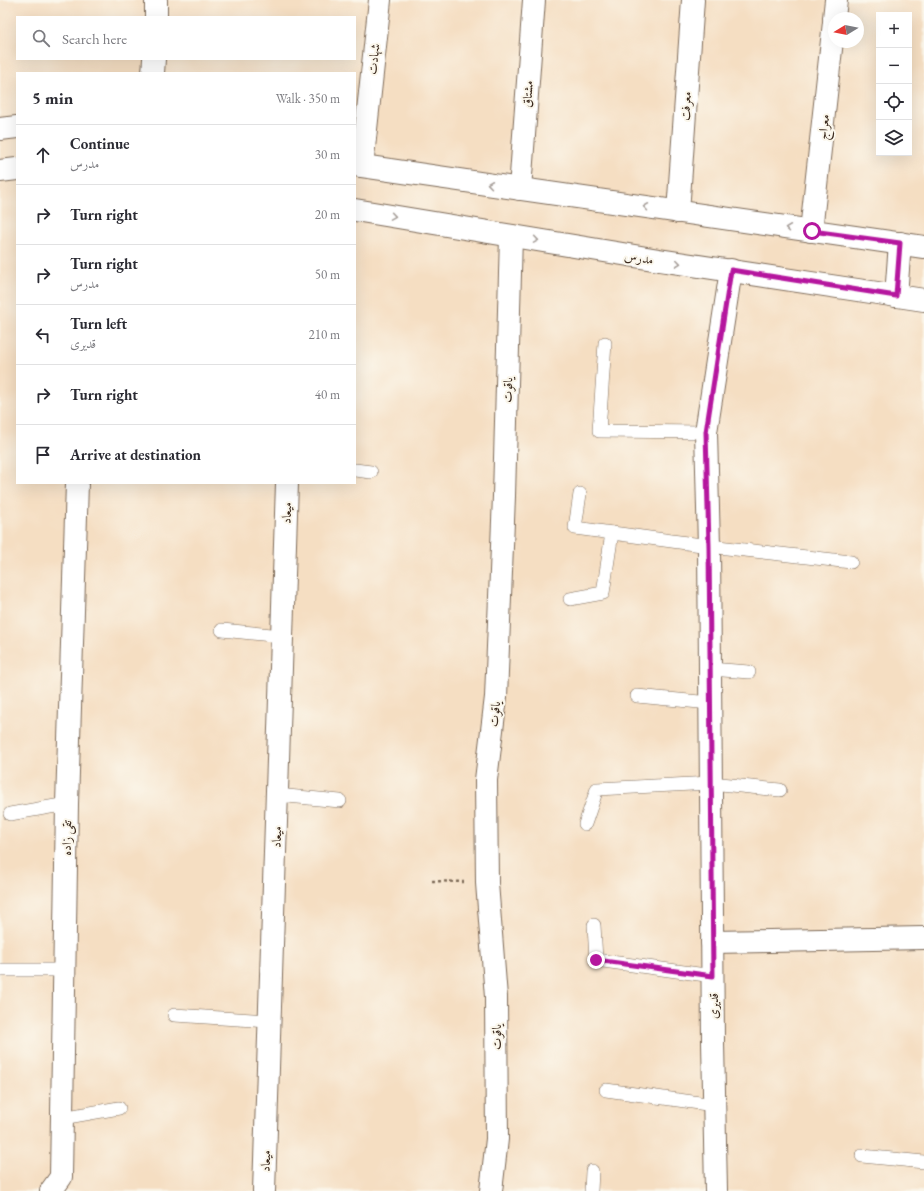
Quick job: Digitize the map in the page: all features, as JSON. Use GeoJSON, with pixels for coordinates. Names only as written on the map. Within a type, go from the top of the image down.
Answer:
{"type":"FeatureCollection","features":[{"type":"Feature","properties":{"kind":"street"},"geometry":{"type":"LineString","coordinates":[[156,0],[156,16]]}},
{"type":"Feature","properties":{"kind":"street","name":"شهادت"},"geometry":{"type":"LineString","coordinates":[[358,165],[380,0]]}},
{"type":"Feature","properties":{"kind":"street","name":"مشتاق"},"geometry":{"type":"LineString","coordinates":[[520,188],[534,0]]}},
{"type":"Feature","properties":{"kind":"street","name":"معرفت"},"geometry":{"type":"LineString","coordinates":[[678,212],[693,0]]}},
{"type":"Feature","properties":{"kind":"street"},"geometry":{"type":"LineString","coordinates":[[835,12],[836,0]]}},
{"type":"Feature","properties":{"kind":"street","name":"معراج"},"geometry":{"type":"LineString","coordinates":[[812,231],[831,48]]}},
{"type":"Feature","properties":{"kind":"street"},"geometry":{"type":"LineString","coordinates":[[153,72],[154,60]]}},
{"type":"Feature","properties":{"kind":"street"},"geometry":{"type":"LineString","coordinates":[[0,129],[16,127]]}},
{"type":"Feature","properties":{"kind":"street"},"geometry":{"type":"LineString","coordinates":[[358,165],[924,247]]}},
{"type":"Feature","properties":{"kind":"street"},"geometry":{"type":"LineString","coordinates":[[0,170],[16,169]]}},
{"type":"Feature","properties":{"kind":"street","name":"مدرس"},"geometry":{"type":"LineString","coordinates":[[356,210],[511,236],[924,300]]}},
{"type":"Feature","properties":{"kind":"street","name":"یاقوت"},"geometry":{"type":"LineString","coordinates":[[491,1191],[497,1140],[496,997],[487,883],[486,780],[496,697],[504,496],[511,236]]}},
{"type":"Feature","properties":{"kind":"street"},"geometry":{"type":"LineString","coordinates":[[896,296],[900,243]]}},
{"type":"Feature","properties":{"kind":"street","name":"قدیری"},"geometry":{"type":"LineString","coordinates":[[716,1191],[712,942],[709,546],[706,432],[731,270]]}},
{"type":"Feature","properties":{"kind":"street","name":"تقی زاده"},"geometry":{"type":"LineString","coordinates":[[51,1191],[61,1177],[66,804],[77,484]]}},
{"type":"Feature","properties":{"kind":"street","name":"میعاد"},"geometry":{"type":"LineString","coordinates":[[264,1191],[287,484]]}},
{"type":"Feature","properties":{"kind":"street"},"geometry":{"type":"LineString","coordinates":[[712,942],[924,938]]}},
{"type":"Feature","properties":{"kind":"lane"},"geometry":{"type":"LineString","coordinates":[[605,343],[599,431],[706,432]]}},
{"type":"Feature","properties":{"kind":"lane"},"geometry":{"type":"LineString","coordinates":[[356,470],[370,472]]}},
{"type":"Feature","properties":{"kind":"lane"},"geometry":{"type":"LineString","coordinates":[[580,494],[575,528],[709,546],[851,562]]}},
{"type":"Feature","properties":{"kind":"lane"},"geometry":{"type":"LineString","coordinates":[[570,599],[604,593],[612,533]]}},
{"type":"Feature","properties":{"kind":"lane"},"geometry":{"type":"LineString","coordinates":[[222,630],[282,636]]}},
{"type":"Feature","properties":{"kind":"lane"},"geometry":{"type":"LineString","coordinates":[[710,669],[749,672]]}},
{"type":"Feature","properties":{"kind":"lane"},"geometry":{"type":"LineString","coordinates":[[637,696],[710,703]]}},
{"type":"Feature","properties":{"kind":"lane"},"geometry":{"type":"LineString","coordinates":[[585,824],[597,789],[711,783],[780,790]]}},
{"type":"Feature","properties":{"kind":"lane"},"geometry":{"type":"LineString","coordinates":[[277,795],[340,801]]}},
{"type":"Feature","properties":{"kind":"lane"},"geometry":{"type":"LineString","coordinates":[[10,814],[66,804]]}},
{"type":"Feature","properties":{"kind":"lane"},"geometry":{"type":"LineString","coordinates":[[594,925],[596,960],[713,976]]}},
{"type":"Feature","properties":{"kind":"lane"},"geometry":{"type":"LineString","coordinates":[[0,970],[64,970]]}},
{"type":"Feature","properties":{"kind":"lane"},"geometry":{"type":"LineString","coordinates":[[174,1015],[269,1021]]}},
{"type":"Feature","properties":{"kind":"lane"},"geometry":{"type":"LineString","coordinates":[[606,1090],[714,1105]]}},
{"type":"Feature","properties":{"kind":"lane"},"geometry":{"type":"LineString","coordinates":[[62,1118],[118,1108]]}},
{"type":"Feature","properties":{"kind":"lane"},"geometry":{"type":"LineString","coordinates":[[862,1156],[924,1162]]}},
{"type":"Feature","properties":{"kind":"lane"},"geometry":{"type":"LineString","coordinates":[[591,1191],[592,1171]]}},
{"type":"Feature","properties":{"kind":"path"},"geometry":{"type":"LineString","coordinates":[[432,882],[487,883]]}},
{"type":"Feature","properties":{"kind":"route"},"geometry":{"type":"LineString","coordinates":[[596,960],[713,976],[709,546],[706,432],[731,270],[896,296],[900,243],[812,231]]}}]}
